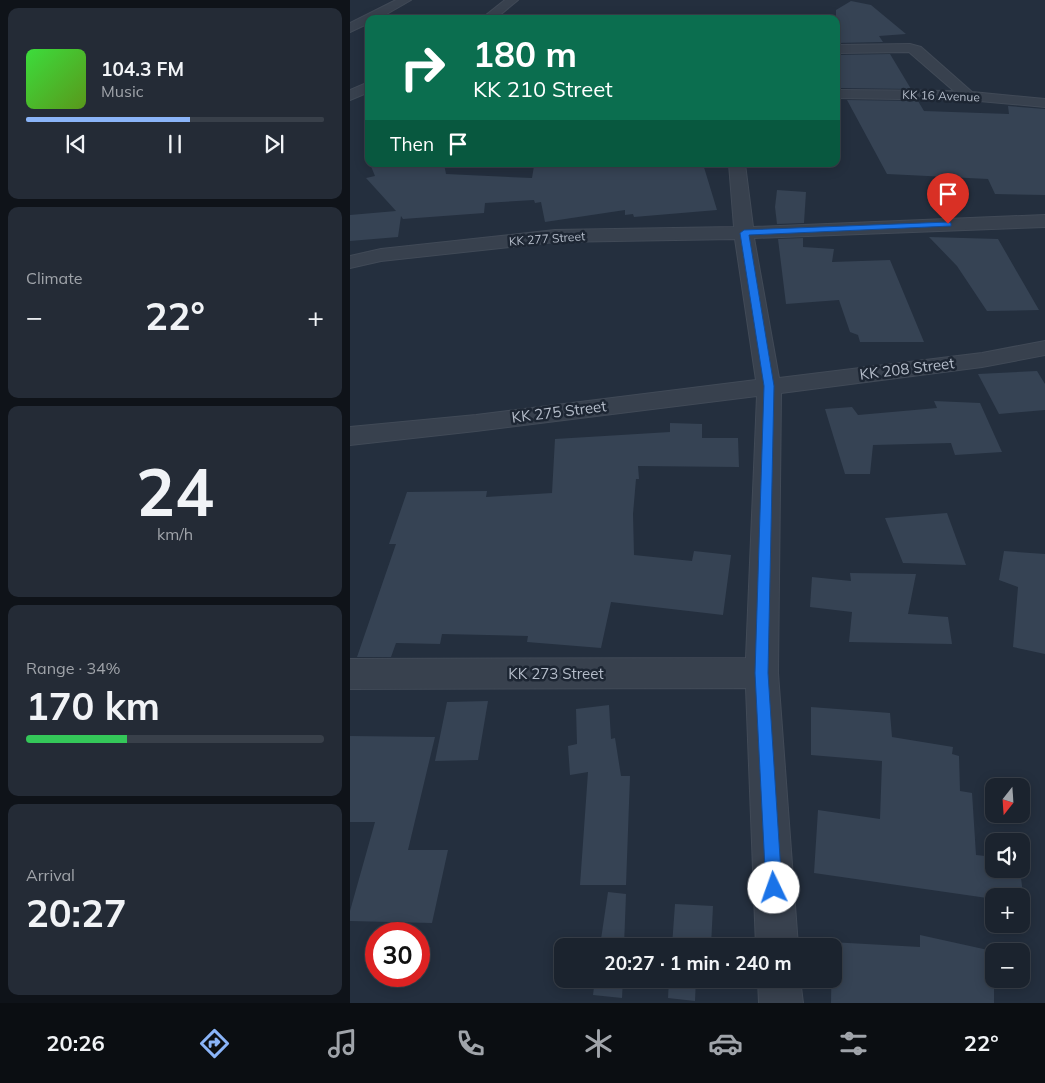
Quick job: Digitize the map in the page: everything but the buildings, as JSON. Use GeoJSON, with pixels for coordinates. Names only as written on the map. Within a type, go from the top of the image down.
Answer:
{"type":"FeatureCollection","features":[{"type":"Feature","properties":{"kind":"street"},"geometry":{"type":"LineString","coordinates":[[376,15],[405,0]]}},
{"type":"Feature","properties":{"kind":"street"},"geometry":{"type":"LineString","coordinates":[[492,15],[512,0]]}},
{"type":"Feature","properties":{"kind":"street"},"geometry":{"type":"LineString","coordinates":[[350,28],[365,20]]}},
{"type":"Feature","properties":{"kind":"street"},"geometry":{"type":"LineString","coordinates":[[350,34],[365,34]]}},
{"type":"Feature","properties":{"kind":"street"},"geometry":{"type":"LineString","coordinates":[[840,49],[910,48],[916,50],[968,96]]}},
{"type":"Feature","properties":{"kind":"street"},"geometry":{"type":"LineString","coordinates":[[350,96],[365,88]]}},
{"type":"Feature","properties":{"kind":"street","name":"KK 16 Avenue"},"geometry":{"type":"LineString","coordinates":[[840,94],[968,96],[1045,104]]}},
{"type":"Feature","properties":{"kind":"street"},"geometry":{"type":"LineString","coordinates":[[737,167],[744,233],[769,386],[762,673],[777,938]]}},
{"type":"Feature","properties":{"kind":"street","name":"KK 277 Street"},"geometry":{"type":"LineString","coordinates":[[350,262],[381,255],[554,236],[744,233],[1045,221]]}},
{"type":"Feature","properties":{"kind":"street","name":"KK 208 Street"},"geometry":{"type":"LineString","coordinates":[[769,386],[982,360],[1045,348]]}},
{"type":"Feature","properties":{"kind":"street","name":"KK 275 Street"},"geometry":{"type":"LineString","coordinates":[[350,436],[769,386]]}},
{"type":"Feature","properties":{"kind":"street","name":"KK 273 Street"},"geometry":{"type":"LineString","coordinates":[[350,674],[762,673]]}},
{"type":"Feature","properties":{"kind":"street"},"geometry":{"type":"LineString","coordinates":[[779,988],[780,1003]]}},
{"type":"Feature","properties":{"kind":"route"},"geometry":{"type":"LineString","coordinates":[[774,888],[762,673],[769,386],[744,233],[948,224]]}}]}
